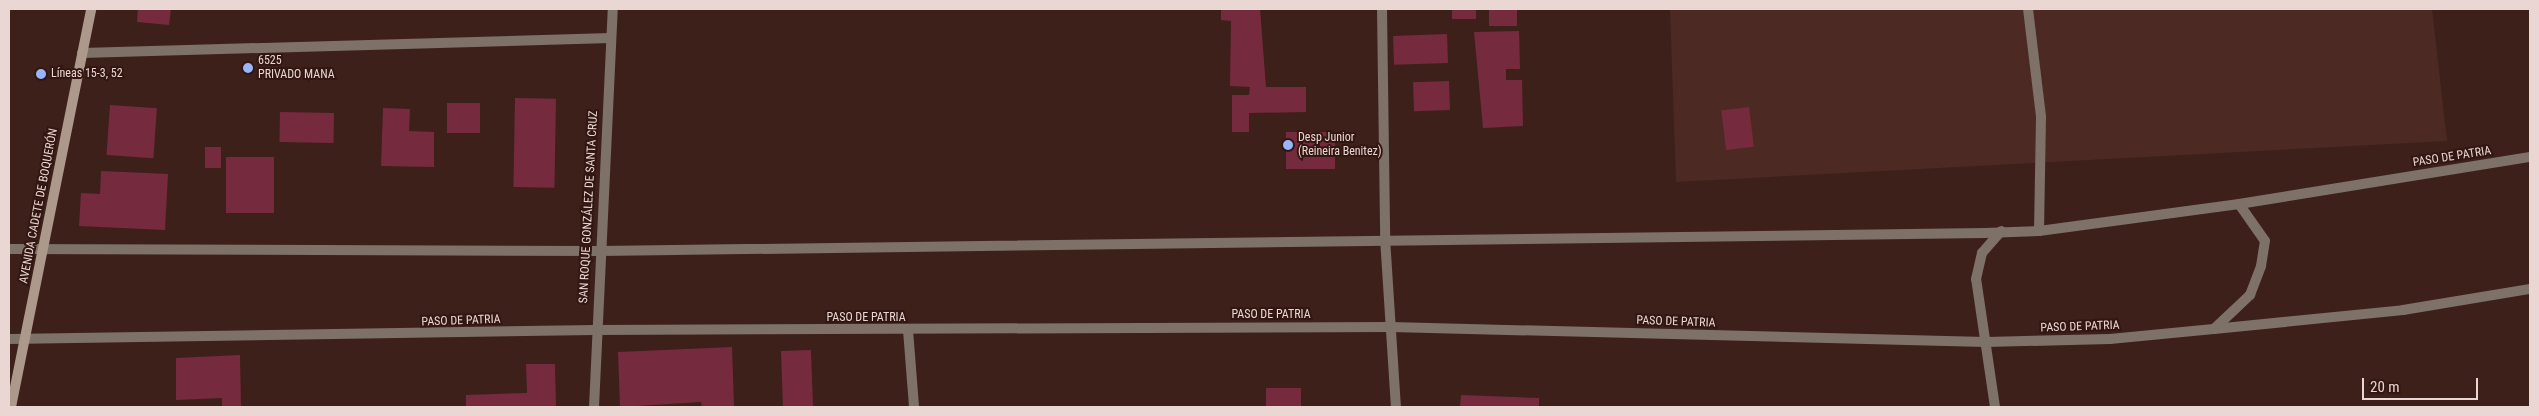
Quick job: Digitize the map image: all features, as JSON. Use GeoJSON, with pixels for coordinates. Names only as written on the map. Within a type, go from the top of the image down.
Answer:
{"type":"FeatureCollection","features":[{"type":"Feature","properties":{"kind":"main road","name":"AVENIDA CADETE DE BOQUERÓN"},"geometry":{"type":"LineString","coordinates":[[11,407],[26,340],[42,250],[91,9]]}},
{"type":"Feature","properties":{"kind":"street","name":"SAN ROQUE GONZÁLEZ DE SANTA CRUZ"},"geometry":{"type":"LineString","coordinates":[[594,407],[594,330],[613,9]]}},
{"type":"Feature","properties":{"kind":"street"},"geometry":{"type":"LineString","coordinates":[[1382,9],[1385,238],[1396,407]]}},
{"type":"Feature","properties":{"kind":"street"},"geometry":{"type":"LineString","coordinates":[[2028,9],[2041,117],[2039,230]]}},
{"type":"Feature","properties":{"kind":"street"},"geometry":{"type":"LineString","coordinates":[[82,53],[611,38]]}},
{"type":"Feature","properties":{"kind":"street","name":"PASO DE PATRIA"},"geometry":{"type":"LineString","coordinates":[[9,249],[599,251],[1385,238],[2039,230],[2239,204],[2530,157]]}},
{"type":"Feature","properties":{"kind":"street"},"geometry":{"type":"LineString","coordinates":[[2214,329],[2250,294],[2261,266],[2265,241],[2239,204]]}},
{"type":"Feature","properties":{"kind":"street"},"geometry":{"type":"LineString","coordinates":[[1995,407],[1976,279],[1982,254],[2001,231]]}},
{"type":"Feature","properties":{"kind":"street","name":"PASO DE PATRIA"},"geometry":{"type":"LineString","coordinates":[[9,339],[594,330],[1391,327],[1986,342],[2110,339],[2214,329],[2403,310],[2530,289]]}},
{"type":"Feature","properties":{"kind":"street"},"geometry":{"type":"LineString","coordinates":[[908,330],[914,407]]}},
{"type":"Feature","properties":{"kind":"shaded area"},"geometry":{"type":"Polygon","coordinates":[[[1670,9],[2432,9],[2447,141],[1676,182],[1670,9]]]}},
{"type":"Feature","properties":{"kind":"building"},"geometry":{"type":"Polygon","coordinates":[[[138,9],[171,9],[169,25],[137,22],[138,9]]]}},
{"type":"Feature","properties":{"kind":"building"},"geometry":{"type":"Polygon","coordinates":[[[1221,9],[1260,9],[1266,87],[1306,87],[1306,112],[1249,113],[1249,132],[1232,132],[1232,95],[1249,95],[1250,87],[1230,86],[1231,21],[1221,20],[1221,9]]]}},
{"type":"Feature","properties":{"kind":"building"},"geometry":{"type":"Polygon","coordinates":[[[1452,9],[1476,9],[1476,19],[1452,19],[1452,9]]]}},
{"type":"Feature","properties":{"kind":"building"},"geometry":{"type":"Polygon","coordinates":[[[1489,9],[1517,9],[1517,26],[1489,26],[1489,9]]]}},
{"type":"Feature","properties":{"kind":"building"},"geometry":{"type":"Polygon","coordinates":[[[1519,31],[1520,69],[1506,69],[1506,80],[1522,80],[1523,126],[1483,128],[1474,32],[1519,31]]]}},
{"type":"Feature","properties":{"kind":"building"},"geometry":{"type":"Polygon","coordinates":[[[1447,34],[1448,63],[1394,65],[1393,36],[1447,34]]]}},
{"type":"Feature","properties":{"kind":"building"},"geometry":{"type":"Polygon","coordinates":[[[1449,81],[1450,110],[1414,111],[1413,82],[1449,81]]]}},
{"type":"Feature","properties":{"kind":"building"},"geometry":{"type":"Polygon","coordinates":[[[515,98],[556,99],[554,188],[513,187],[515,98]]]}},
{"type":"Feature","properties":{"kind":"building"},"geometry":{"type":"Polygon","coordinates":[[[447,103],[480,103],[480,133],[447,133],[447,103]]]}},
{"type":"Feature","properties":{"kind":"building"},"geometry":{"type":"Polygon","coordinates":[[[110,105],[157,108],[153,158],[107,155],[110,105]]]}},
{"type":"Feature","properties":{"kind":"building"},"geometry":{"type":"Polygon","coordinates":[[[1749,107],[1754,147],[1726,150],[1721,110],[1749,107]]]}},
{"type":"Feature","properties":{"kind":"building"},"geometry":{"type":"Polygon","coordinates":[[[383,108],[410,109],[409,131],[434,132],[434,167],[381,166],[383,108]]]}},
{"type":"Feature","properties":{"kind":"building"},"geometry":{"type":"Polygon","coordinates":[[[280,112],[334,113],[333,143],[279,142],[280,112]]]}},
{"type":"Feature","properties":{"kind":"building"},"geometry":{"type":"Polygon","coordinates":[[[1286,132],[1335,132],[1335,169],[1286,169],[1286,132]]]}},
{"type":"Feature","properties":{"kind":"building"},"geometry":{"type":"Polygon","coordinates":[[[205,147],[221,147],[221,168],[205,168],[205,147]]]}},
{"type":"Feature","properties":{"kind":"building"},"geometry":{"type":"Polygon","coordinates":[[[226,157],[274,157],[274,213],[226,213],[226,157]]]}},
{"type":"Feature","properties":{"kind":"building"},"geometry":{"type":"Polygon","coordinates":[[[101,171],[168,174],[165,230],[79,226],[81,193],[100,194],[101,171]]]}},
{"type":"Feature","properties":{"kind":"building"},"geometry":{"type":"Polygon","coordinates":[[[732,347],[734,407],[702,407],[701,402],[620,407],[618,352],[732,347]]]}},
{"type":"Feature","properties":{"kind":"building"},"geometry":{"type":"Polygon","coordinates":[[[811,350],[813,406],[783,407],[781,351],[811,350]]]}},
{"type":"Feature","properties":{"kind":"building"},"geometry":{"type":"Polygon","coordinates":[[[240,355],[241,407],[222,407],[222,398],[176,400],[176,358],[240,355]]]}},
{"type":"Feature","properties":{"kind":"building"},"geometry":{"type":"Polygon","coordinates":[[[526,364],[555,364],[556,407],[466,407],[466,395],[527,393],[526,364]]]}},
{"type":"Feature","properties":{"kind":"building"},"geometry":{"type":"Polygon","coordinates":[[[1266,388],[1301,388],[1301,407],[1266,407],[1266,388]]]}},
{"type":"Feature","properties":{"kind":"building"},"geometry":{"type":"Polygon","coordinates":[[[1461,395],[1539,398],[1539,407],[1460,407],[1461,395]]]}},
{"type":"Feature","properties":{"kind":"place","name":"6525 PRIVADO MANA"},"geometry":{"type":"Point","coordinates":[248,68]}},
{"type":"Feature","properties":{"kind":"place","name":"Líneas 15-3, 52"},"geometry":{"type":"Point","coordinates":[41,74]}},
{"type":"Feature","properties":{"kind":"place","name":"Desp Junior (Reineira Benitez)"},"geometry":{"type":"Point","coordinates":[1288,145]}}]}
